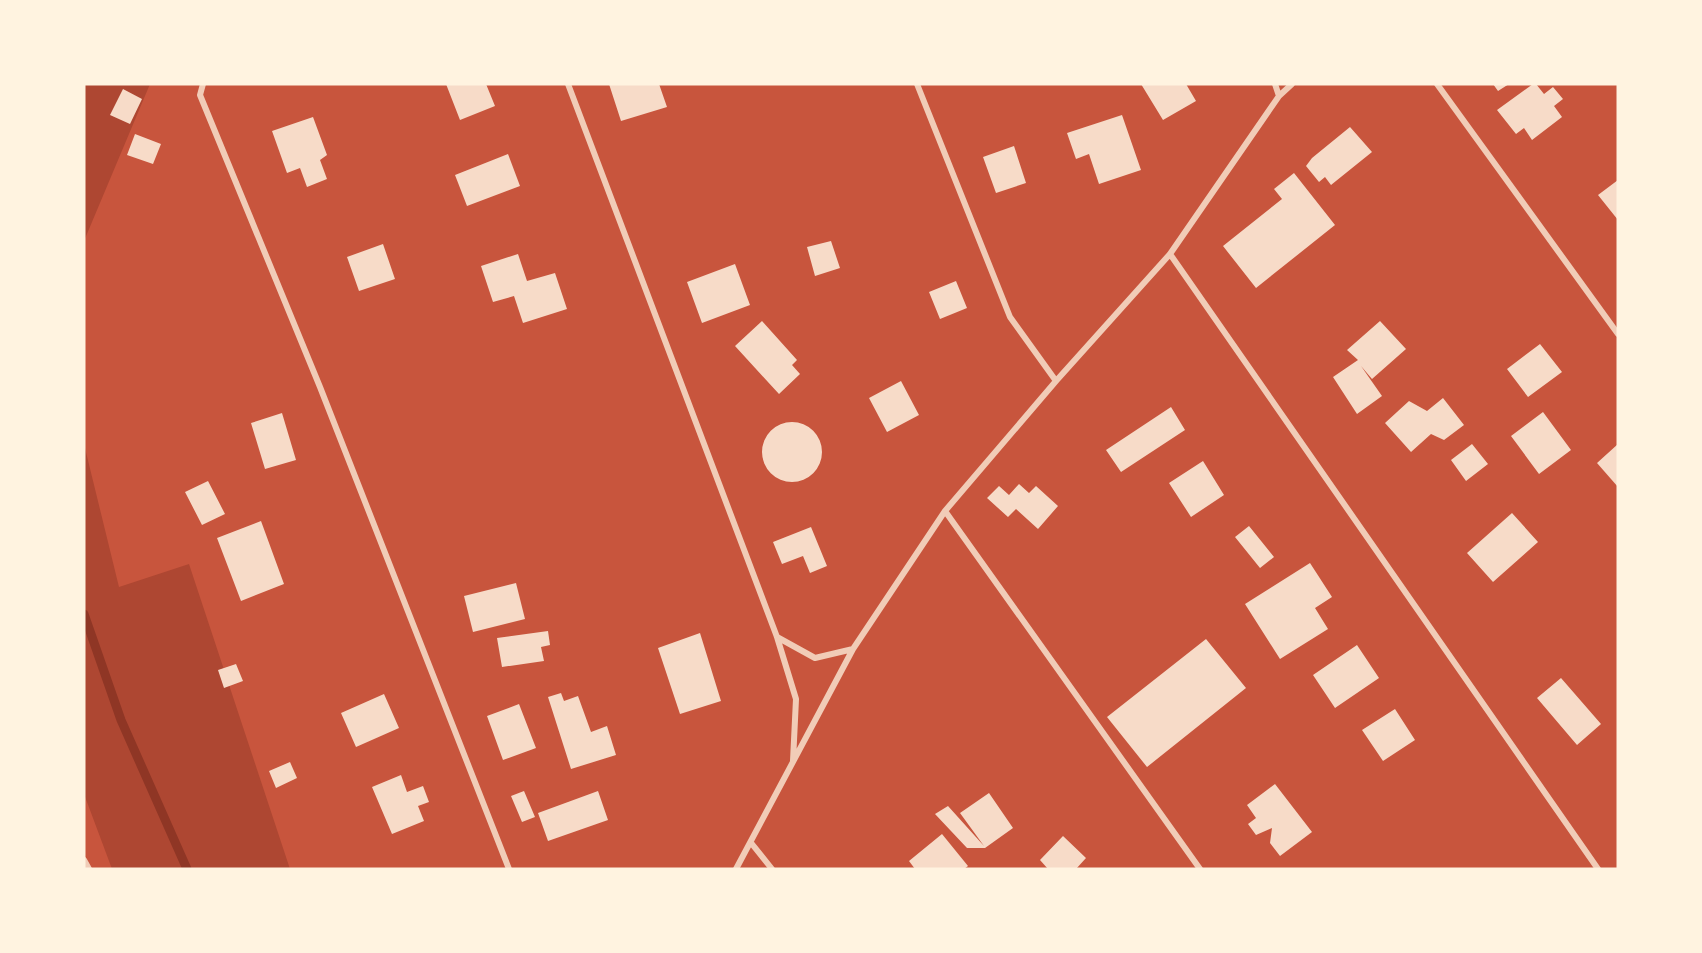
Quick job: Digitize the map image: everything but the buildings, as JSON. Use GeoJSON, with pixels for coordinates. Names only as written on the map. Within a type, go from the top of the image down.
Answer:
{"type":"FeatureCollection","features":[{"type":"Feature","properties":{"kind":"street"},"geometry":{"type":"LineString","coordinates":[[202,84],[200,94],[320,387],[509,869]]}},
{"type":"Feature","properties":{"kind":"street"},"geometry":{"type":"LineString","coordinates":[[568,84],[777,637],[796,699],[793,765]]}},
{"type":"Feature","properties":{"kind":"street"},"geometry":{"type":"LineString","coordinates":[[917,84],[1010,317],[1056,381]]}},
{"type":"Feature","properties":{"kind":"street"},"geometry":{"type":"LineString","coordinates":[[1275,84],[1279,96]]}},
{"type":"Feature","properties":{"kind":"street"},"geometry":{"type":"LineString","coordinates":[[736,869],[752,844],[853,649],[945,511],[1056,381],[1170,254],[1279,96],[1292,84]]}},
{"type":"Feature","properties":{"kind":"street"},"geometry":{"type":"LineString","coordinates":[[1437,84],[1618,334]]}},
{"type":"Feature","properties":{"kind":"street"},"geometry":{"type":"LineString","coordinates":[[1170,254],[1598,869]]}},
{"type":"Feature","properties":{"kind":"street"},"geometry":{"type":"LineString","coordinates":[[945,511],[1200,869]]}},
{"type":"Feature","properties":{"kind":"street"},"geometry":{"type":"LineString","coordinates":[[777,637],[815,658],[853,649]]}},
{"type":"Feature","properties":{"kind":"street"},"geometry":{"type":"LineString","coordinates":[[752,844],[772,869]]}},
{"type":"Feature","properties":{"kind":"street"},"geometry":{"type":"LineString","coordinates":[[84,860],[89,869]]}},
{"type":"Feature","properties":{"kind":"shaded area"},"geometry":{"type":"Polygon","coordinates":[[[84,84],[150,84],[84,241],[84,84]]]}},
{"type":"Feature","properties":{"kind":"shaded area"},"geometry":{"type":"Polygon","coordinates":[[[84,444],[119,587],[189,564],[290,869],[112,869],[84,794],[84,444]]]}},
{"type":"Feature","properties":{"kind":"waterway"},"geometry":{"type":"LineString","coordinates":[[84,614],[121,720],[187,869]]}}]}
